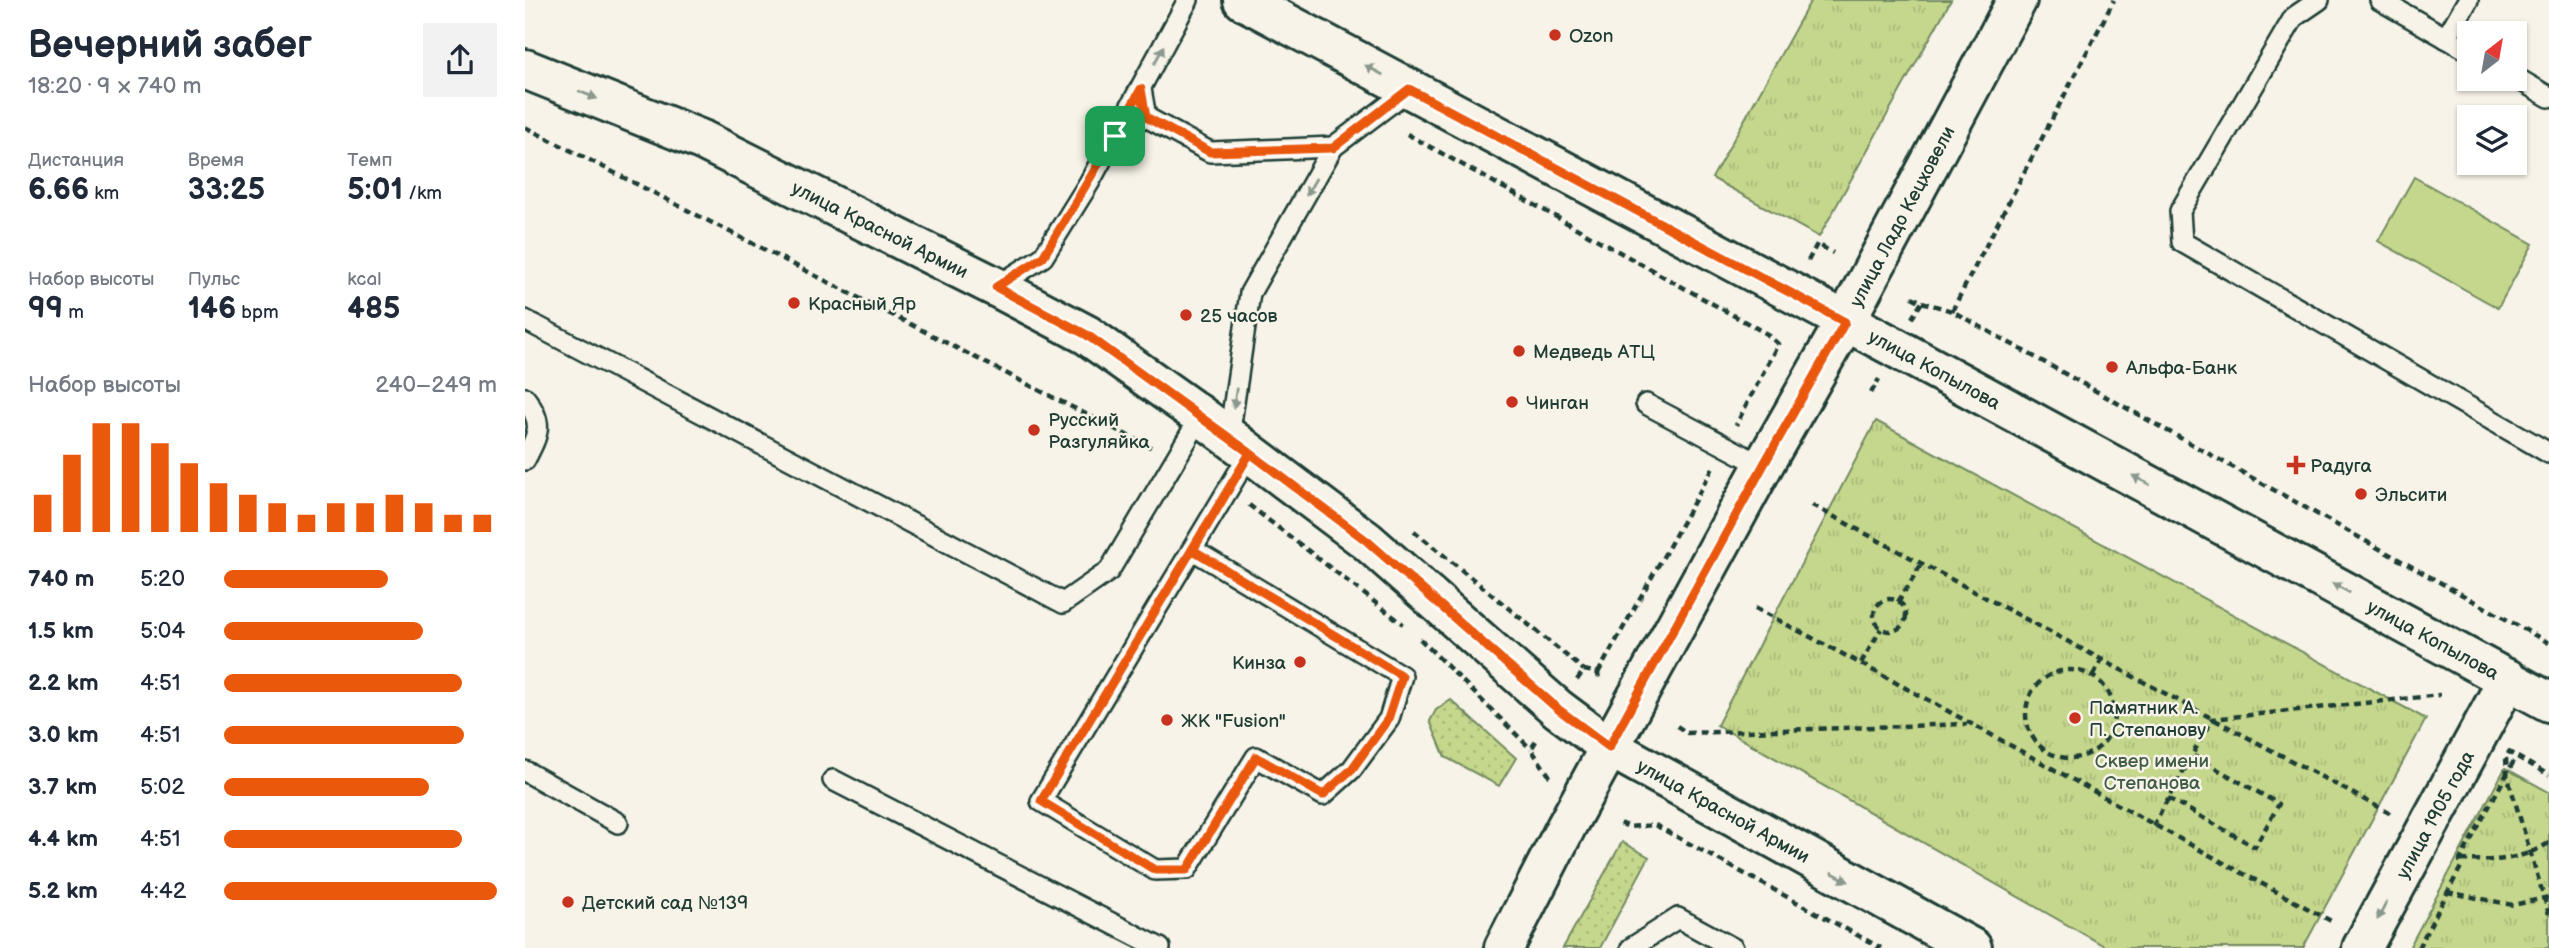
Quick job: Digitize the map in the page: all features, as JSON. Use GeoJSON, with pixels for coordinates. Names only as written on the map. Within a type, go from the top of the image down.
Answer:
{"type":"FeatureCollection","features":[{"type":"Feature","properties":{"kind":"main road","name":"улица Копылова"},"geometry":{"type":"LineString","coordinates":[[1243,0],[2549,702]]}},
{"type":"Feature","properties":{"kind":"main road","name":"улица Ладо Кецховели"},"geometry":{"type":"LineString","coordinates":[[1504,948],[1609,747],[1845,322],[2017,0]]}},
{"type":"Feature","properties":{"kind":"main road","name":"улица Красной Армии"},"geometry":{"type":"LineString","coordinates":[[525,69],[702,140],[1087,335],[1227,435],[1367,541],[1558,709],[1609,747],[1972,948]]}},
{"type":"Feature","properties":{"kind":"main road","name":"улица 1905 года"},"geometry":{"type":"LineString","coordinates":[[2362,948],[2508,679]]}},
{"type":"Feature","properties":{"kind":"lane"},"geometry":{"type":"LineString","coordinates":[[996,287],[1043,257],[1089,183],[1188,0]]}},
{"type":"Feature","properties":{"kind":"lane"},"geometry":{"type":"LineString","coordinates":[[2319,0],[2294,18],[2180,211],[2182,242],[2549,453]]}},
{"type":"Feature","properties":{"kind":"lane"},"geometry":{"type":"LineString","coordinates":[[2380,0],[2457,44]]}},
{"type":"Feature","properties":{"kind":"lane"},"geometry":{"type":"LineString","coordinates":[[2446,38],[2467,0]]}},
{"type":"Feature","properties":{"kind":"lane"},"geometry":{"type":"LineString","coordinates":[[2527,84],[2549,97]]}},
{"type":"Feature","properties":{"kind":"lane"},"geometry":{"type":"LineString","coordinates":[[1141,89],[1146,117],[1210,152],[1333,148]]}},
{"type":"Feature","properties":{"kind":"lane"},"geometry":{"type":"LineString","coordinates":[[1193,550],[1402,676],[1388,719],[1352,769],[1323,795],[1256,757],[1187,870],[1155,870],[1041,801],[1229,489],[1227,435],[1250,293],[1333,148],[1409,89]]}},
{"type":"Feature","properties":{"kind":"lane"},"geometry":{"type":"LineString","coordinates":[[525,320],[1063,603],[1109,571],[1175,460],[1227,435]]}},
{"type":"Feature","properties":{"kind":"lane"},"geometry":{"type":"LineString","coordinates":[[525,398],[537,413],[538,430],[525,460]]}},
{"type":"Feature","properties":{"kind":"lane"},"geometry":{"type":"LineString","coordinates":[[1646,404],[1726,444],[1763,466]]}},
{"type":"Feature","properties":{"kind":"lane"},"geometry":{"type":"LineString","coordinates":[[525,771],[618,823]]}},
{"type":"Feature","properties":{"kind":"lane"},"geometry":{"type":"LineString","coordinates":[[833,780],[1160,948]]}},
{"type":"Feature","properties":{"kind":"lane"},"geometry":{"type":"LineString","coordinates":[[1631,948],[1678,918],[1733,948]]}},
{"type":"Feature","properties":{"kind":"path"},"geometry":{"type":"LineString","coordinates":[[1952,311],[2114,0]]}},
{"type":"Feature","properties":{"kind":"path"},"geometry":{"type":"LineString","coordinates":[[525,127],[1175,460]]}},
{"type":"Feature","properties":{"kind":"path"},"geometry":{"type":"LineString","coordinates":[[1407,134],[1767,334],[1778,344],[1726,444],[1598,673],[1599,681]]}},
{"type":"Feature","properties":{"kind":"path"},"geometry":{"type":"LineString","coordinates":[[1805,265],[1817,244],[1833,253]]}},
{"type":"Feature","properties":{"kind":"path"},"geometry":{"type":"LineString","coordinates":[[1912,298],[1952,311],[2549,643]]}},
{"type":"Feature","properties":{"kind":"path"},"geometry":{"type":"LineString","coordinates":[[1912,319],[1921,302]]}},
{"type":"Feature","properties":{"kind":"path"},"geometry":{"type":"LineString","coordinates":[[1767,334],[1771,327]]}},
{"type":"Feature","properties":{"kind":"path"},"geometry":{"type":"LineString","coordinates":[[1871,393],[1879,379]]}},
{"type":"Feature","properties":{"kind":"path"},"geometry":{"type":"LineString","coordinates":[[1229,489],[1410,630],[1531,749],[1557,787]]}},
{"type":"Feature","properties":{"kind":"path"},"geometry":{"type":"LineString","coordinates":[[1812,505],[2393,815]]}},
{"type":"Feature","properties":{"kind":"path"},"geometry":{"type":"LineString","coordinates":[[1898,602],[1922,563]]}},
{"type":"Feature","properties":{"kind":"path"},"geometry":{"type":"LineString","coordinates":[[1882,601],[1898,602],[1906,614],[1903,624],[1895,631],[1881,629],[1874,620],[1875,609],[1882,601]]}},
{"type":"Feature","properties":{"kind":"path"},"geometry":{"type":"LineString","coordinates":[[1755,608],[1861,663],[2153,826],[2333,922]]}},
{"type":"Feature","properties":{"kind":"path"},"geometry":{"type":"LineString","coordinates":[[1861,663],[1881,629]]}},
{"type":"Feature","properties":{"kind":"path"},"geometry":{"type":"LineString","coordinates":[[2093,675],[2102,659]]}},
{"type":"Feature","properties":{"kind":"path"},"geometry":{"type":"LineString","coordinates":[[1574,685],[1584,670],[1598,673]]}},
{"type":"Feature","properties":{"kind":"path"},"geometry":{"type":"LineString","coordinates":[[2063,670],[2078,670],[2093,675],[2104,684],[2115,710],[2114,725],[2108,738],[2099,749],[2072,759],[2057,757],[2044,750],[2034,740],[2027,726],[2025,711],[2037,684],[2049,674],[2063,670]]}},
{"type":"Feature","properties":{"kind":"path"},"geometry":{"type":"LineString","coordinates":[[2212,719],[2439,695]]}},
{"type":"Feature","properties":{"kind":"path"},"geometry":{"type":"LineString","coordinates":[[2153,826],[2212,719]]}},
{"type":"Feature","properties":{"kind":"path"},"geometry":{"type":"LineString","coordinates":[[1677,726],[1687,733],[1968,724]]}},
{"type":"Feature","properties":{"kind":"path"},"geometry":{"type":"LineString","coordinates":[[1531,749],[1536,741]]}},
{"type":"Feature","properties":{"kind":"path"},"geometry":{"type":"LineString","coordinates":[[2038,761],[2044,750]]}},
{"type":"Feature","properties":{"kind":"path"},"geometry":{"type":"LineString","coordinates":[[2549,775],[2505,750],[2507,775],[2547,898],[2549,914]]}},
{"type":"Feature","properties":{"kind":"path"},"geometry":{"type":"LineString","coordinates":[[2168,798],[2255,847],[2279,804],[2192,755]]}},
{"type":"Feature","properties":{"kind":"path"},"geometry":{"type":"LineString","coordinates":[[2419,948],[2461,867],[2460,860],[2516,757]]}},
{"type":"Feature","properties":{"kind":"path"},"geometry":{"type":"LineString","coordinates":[[1620,823],[1629,827],[1655,825],[1881,948]]}},
{"type":"Feature","properties":{"kind":"path"},"geometry":{"type":"LineString","coordinates":[[2460,860],[2500,861],[2531,854],[2549,843]]}},
{"type":"Feature","properties":{"kind":"path"},"geometry":{"type":"LineString","coordinates":[[2447,892],[2514,905],[2547,898]]}},
{"type":"Feature","properties":{"kind":"green space"},"geometry":{"type":"Polygon","coordinates":[[[1811,0],[1951,0],[1819,237],[1712,178],[1811,0]]]}},
{"type":"Feature","properties":{"kind":"green space"},"geometry":{"type":"Polygon","coordinates":[[[2414,177],[2533,244],[2498,308],[2378,241],[2414,177]]]}},
{"type":"Feature","properties":{"kind":"green space","name":"Сквер имени Степанова"},"geometry":{"type":"Polygon","coordinates":[[[1876,421],[2426,719],[2303,948],[2108,948],[1717,725],[1876,421]]]}},
{"type":"Feature","properties":{"kind":"green space"},"geometry":{"type":"Polygon","coordinates":[[[1451,700],[1516,758],[1499,786],[1445,757],[1430,721],[1436,710],[1451,700]]]}},
{"type":"Feature","properties":{"kind":"green space"},"geometry":{"type":"Polygon","coordinates":[[[2505,768],[2549,792],[2549,948],[2409,948],[2505,768]]]}},
{"type":"Feature","properties":{"kind":"green space"},"geometry":{"type":"Polygon","coordinates":[[[1622,842],[1649,857],[1600,948],[1563,948],[1622,842]]]}},
{"type":"Feature","properties":{"kind":"place","name":"Ozon"},"geometry":{"type":"Point","coordinates":[1555,35]}},
{"type":"Feature","properties":{"kind":"place","name":"Красный Яр"},"geometry":{"type":"Point","coordinates":[794,303]}},
{"type":"Feature","properties":{"kind":"place","name":"25 часов"},"geometry":{"type":"Point","coordinates":[1186,315]}},
{"type":"Feature","properties":{"kind":"place","name":"Медведь АТЦ"},"geometry":{"type":"Point","coordinates":[1519,351]}},
{"type":"Feature","properties":{"kind":"place","name":"Альфа-Банк"},"geometry":{"type":"Point","coordinates":[2112,367]}},
{"type":"Feature","properties":{"kind":"place","name":"Чинган"},"geometry":{"type":"Point","coordinates":[1512,402]}},
{"type":"Feature","properties":{"kind":"place","name":"Русский Разгуляйка"},"geometry":{"type":"Point","coordinates":[1034,430]}},
{"type":"Feature","properties":{"kind":"place","name":"Радуга"},"geometry":{"type":"Point","coordinates":[2296,465]}},
{"type":"Feature","properties":{"kind":"place","name":"Эльсити"},"geometry":{"type":"Point","coordinates":[2361,494]}},
{"type":"Feature","properties":{"kind":"place","name":"Кинза"},"geometry":{"type":"Point","coordinates":[1300,662]}},
{"type":"Feature","properties":{"kind":"place","name":"Памятник А. П. Степанову"},"geometry":{"type":"Point","coordinates":[2075,718]}},
{"type":"Feature","properties":{"kind":"place","name":"ЖК \"Fusion\""},"geometry":{"type":"Point","coordinates":[1167,720]}},
{"type":"Feature","properties":{"kind":"place","name":"Детский сад №139"},"geometry":{"type":"Point","coordinates":[568,902]}},
{"type":"Feature","properties":{"kind":"route"},"geometry":{"type":"LineString","coordinates":[[1115,136],[1043,257],[996,287],[1087,335],[1250,453],[1041,801],[1155,870],[1187,870],[1256,757],[1323,795],[1352,769],[1388,719],[1402,676],[1193,550],[1250,453],[1367,541],[1558,709],[1609,747],[1845,322],[1409,89],[1333,148],[1210,152],[1146,117],[1141,89],[1115,136]]}}]}
